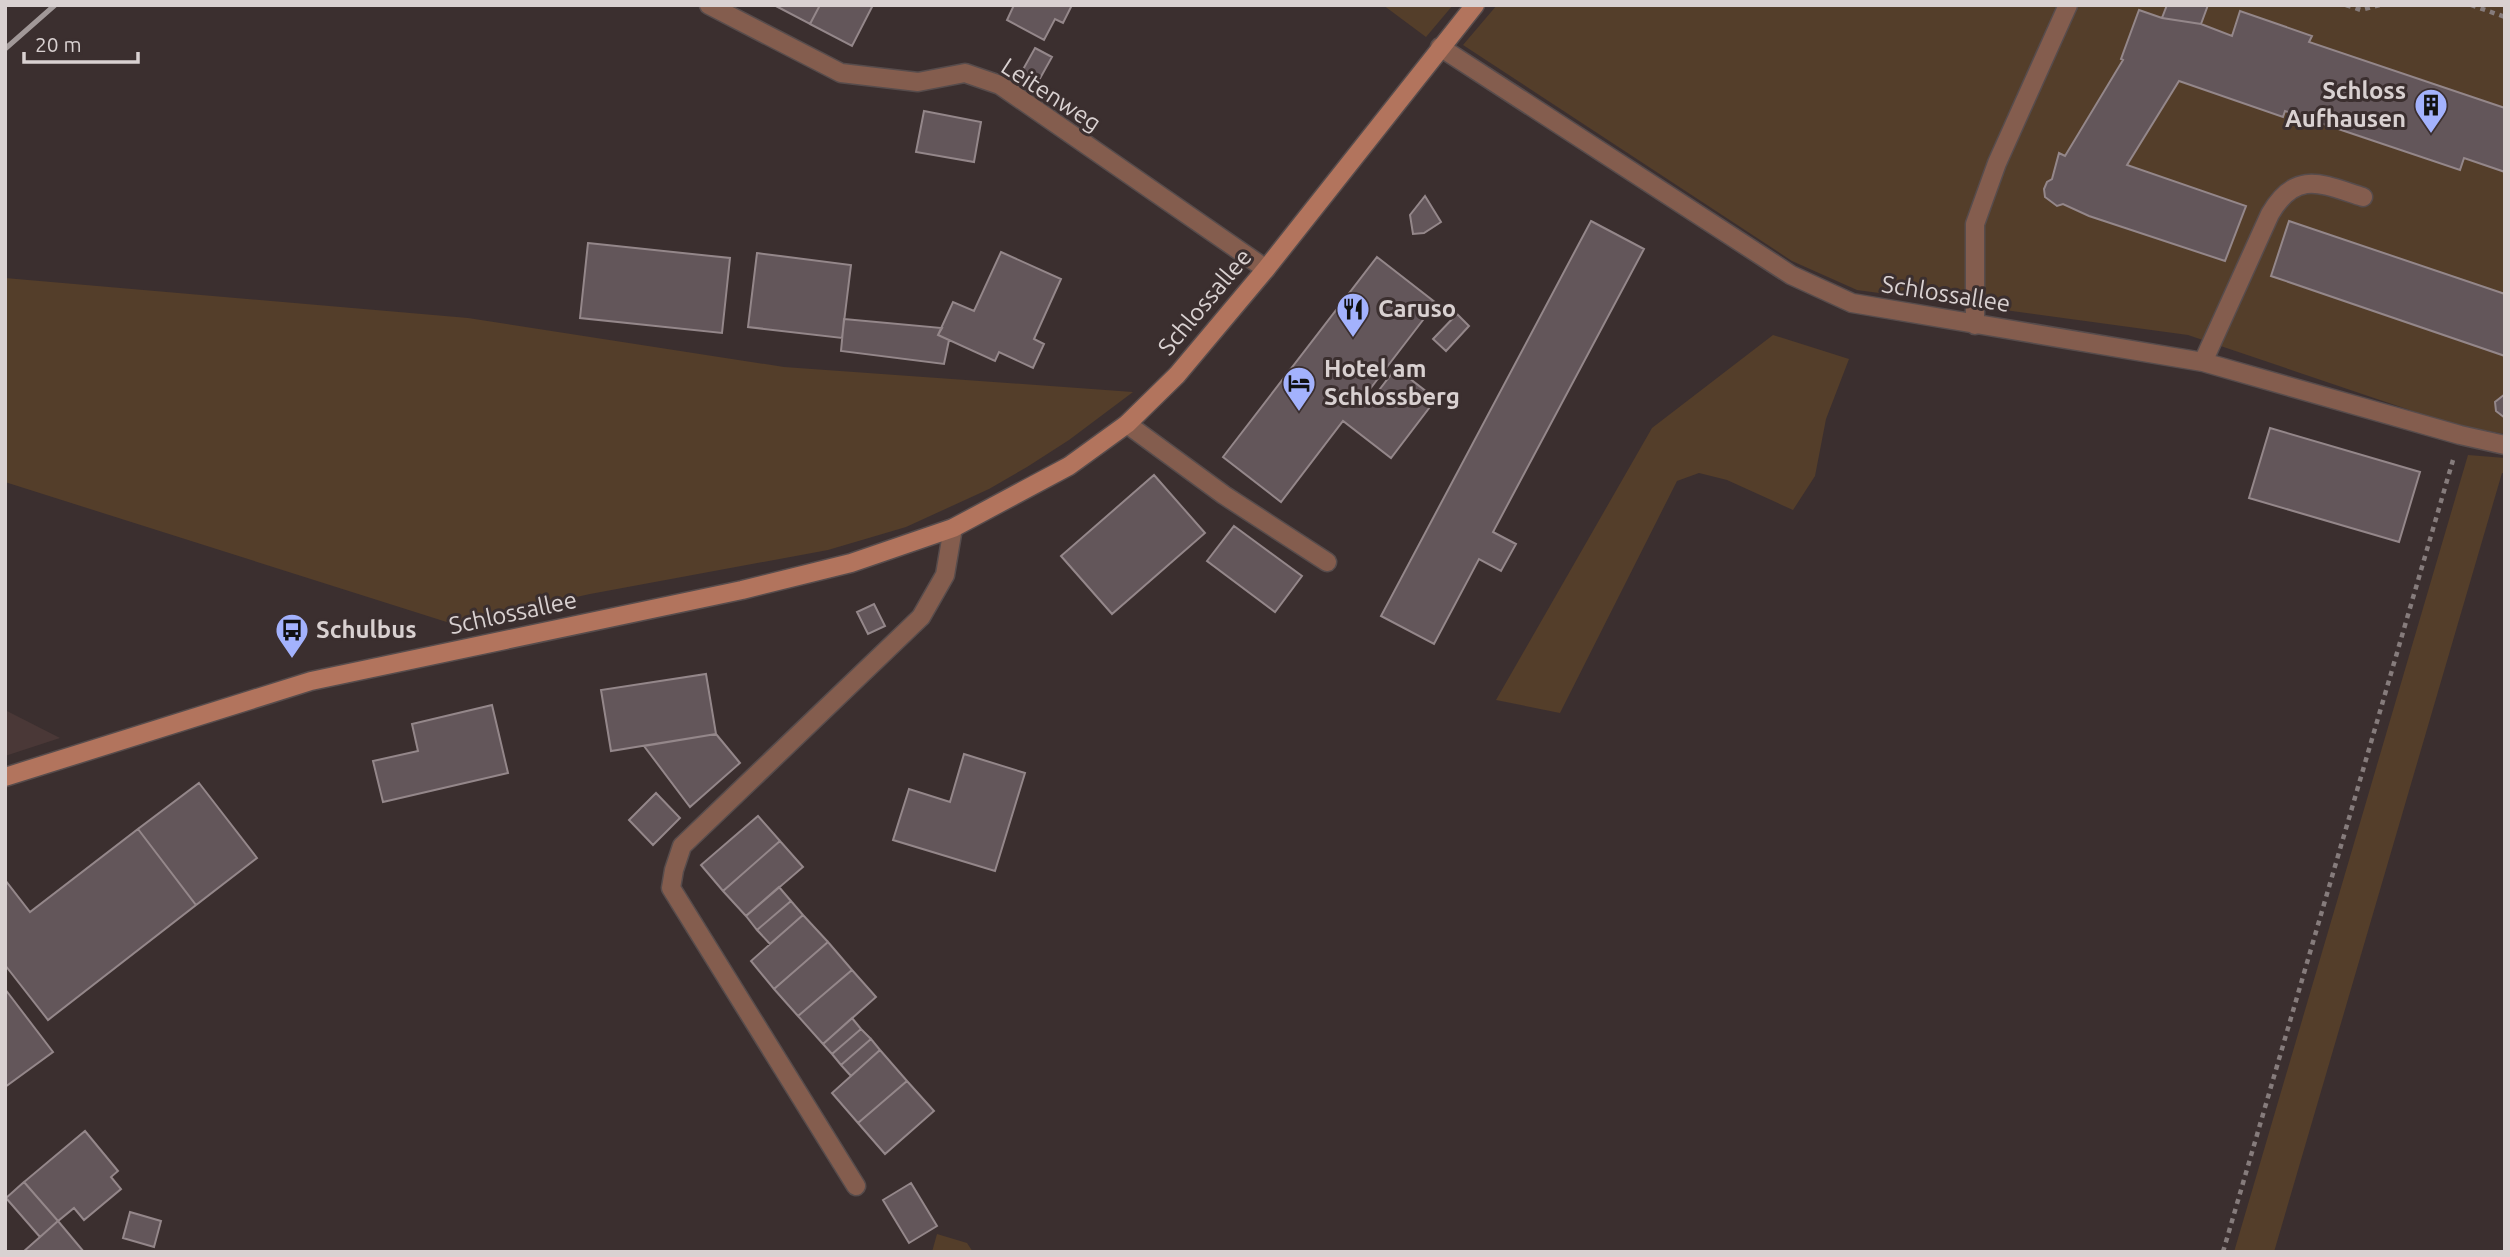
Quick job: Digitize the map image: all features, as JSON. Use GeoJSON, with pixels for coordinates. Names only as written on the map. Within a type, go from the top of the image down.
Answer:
{"type":"FeatureCollection","features":[{"type":"Feature","properties":{"kind":"main road","name":"Schlossallee"},"geometry":{"type":"LineString","coordinates":[[5,777],[311,681],[742,590],[851,563],[953,528],[1069,466],[1127,424],[1177,375],[1266,269],[1475,5]]}},
{"type":"Feature","properties":{"kind":"street","name":"Leitenweg"},"geometry":{"type":"LineString","coordinates":[[709,5],[841,73],[918,82],[965,73],[1000,85],[1266,269]]}},
{"type":"Feature","properties":{"kind":"street"},"geometry":{"type":"LineString","coordinates":[[1975,325],[1975,224],[1997,163],[2068,5]]}},
{"type":"Feature","properties":{"kind":"street","name":"Schlossallee"},"geometry":{"type":"LineString","coordinates":[[1440,47],[1791,275],[1852,303],[2203,362],[2460,436],[2505,445]]}},
{"type":"Feature","properties":{"kind":"street"},"geometry":{"type":"LineString","coordinates":[[2203,362],[2270,214],[2283,194],[2299,185],[2313,183],[2363,197]]}},
{"type":"Feature","properties":{"kind":"street"},"geometry":{"type":"LineString","coordinates":[[1127,424],[1224,495],[1327,562]]}},
{"type":"Feature","properties":{"kind":"street"},"geometry":{"type":"LineString","coordinates":[[856,1186],[671,888],[682,846],[920,617],[945,575],[953,528]]}},
{"type":"Feature","properties":{"kind":"path"},"geometry":{"type":"LineString","coordinates":[[2346,5],[2361,10],[2380,5]]}},
{"type":"Feature","properties":{"kind":"path"},"geometry":{"type":"LineString","coordinates":[[2471,5],[2505,17]]}},
{"type":"Feature","properties":{"kind":"path"},"geometry":{"type":"LineString","coordinates":[[2223,1252],[2460,436]]}},
{"type":"Feature","properties":{"kind":"shaded area"},"geometry":{"type":"Polygon","coordinates":[[[1383,5],[1453,5],[1426,37],[1383,5]]]}},
{"type":"Feature","properties":{"kind":"shaded area"},"geometry":{"type":"Polygon","coordinates":[[[1497,5],[2505,5],[2505,434],[2451,424],[2188,335],[1857,290],[1792,261],[1463,45],[1497,5]]]}},
{"type":"Feature","properties":{"kind":"shaded area"},"geometry":{"type":"Polygon","coordinates":[[[5,278],[468,318],[784,367],[1133,392],[1069,440],[1027,467],[989,489],[906,527],[828,550],[590,594],[453,624],[5,482],[5,278]]]}},
{"type":"Feature","properties":{"kind":"shaded area"},"geometry":{"type":"Polygon","coordinates":[[[1773,335],[1849,359],[1826,419],[1815,476],[1793,510],[1727,480],[1699,473],[1677,481],[1560,713],[1496,700],[1652,428],[1773,335]]]}},
{"type":"Feature","properties":{"kind":"shaded area"},"geometry":{"type":"Polygon","coordinates":[[[2468,455],[2505,458],[2505,473],[2502,473],[2274,1252],[2234,1252],[2468,455]]]}},
{"type":"Feature","properties":{"kind":"shaded area"},"geometry":{"type":"Polygon","coordinates":[[[5,710],[60,738],[5,756],[5,710]]]}},
{"type":"Feature","properties":{"kind":"shaded area"},"geometry":{"type":"Polygon","coordinates":[[[937,1234],[967,1243],[973,1252],[932,1252],[937,1234]]]}},
{"type":"Feature","properties":{"kind":"building"},"geometry":{"type":"Polygon","coordinates":[[[774,5],[820,5],[810,24],[774,5]]]}},
{"type":"Feature","properties":{"kind":"building"},"geometry":{"type":"Polygon","coordinates":[[[820,5],[873,5],[852,46],[810,24],[820,5]]]}},
{"type":"Feature","properties":{"kind":"building"},"geometry":{"type":"Polygon","coordinates":[[[1014,5],[1072,5],[1063,23],[1055,19],[1044,40],[1007,20],[1014,5]]]}},
{"type":"Feature","properties":{"kind":"building"},"geometry":{"type":"Polygon","coordinates":[[[2167,5],[2208,5],[2201,24],[2162,18],[2167,5]]]}},
{"type":"Feature","properties":{"kind":"building","name":"Schloss Aufhausen"},"geometry":{"type":"Polygon","coordinates":[[[2139,10],[2162,18],[2201,24],[2232,36],[2240,11],[2312,36],[2309,42],[2505,108],[2505,172],[2464,158],[2460,170],[2285,111],[2283,117],[2179,81],[2127,165],[2246,206],[2225,261],[2089,216],[2063,204],[2057,206],[2045,197],[2044,189],[2052,179],[2059,153],[2065,156],[2123,60],[2121,59],[2139,10]]]}},
{"type":"Feature","properties":{"kind":"building"},"geometry":{"type":"Polygon","coordinates":[[[1035,48],[1052,57],[1038,82],[1021,73],[1035,48]]]}},
{"type":"Feature","properties":{"kind":"building"},"geometry":{"type":"Polygon","coordinates":[[[924,111],[981,122],[974,162],[916,152],[924,111]]]}},
{"type":"Feature","properties":{"kind":"building"},"geometry":{"type":"Polygon","coordinates":[[[1425,196],[1441,222],[1424,233],[1413,234],[1410,215],[1425,196]]]}},
{"type":"Feature","properties":{"kind":"building"},"geometry":{"type":"Polygon","coordinates":[[[1591,221],[1644,249],[1493,532],[1516,544],[1501,571],[1479,559],[1434,644],[1381,616],[1591,221]]]}},
{"type":"Feature","properties":{"kind":"building"},"geometry":{"type":"Polygon","coordinates":[[[2289,221],[2505,294],[2505,356],[2271,276],[2289,221]]]}},
{"type":"Feature","properties":{"kind":"building"},"geometry":{"type":"Polygon","coordinates":[[[588,243],[730,258],[722,333],[580,318],[588,243]]]}},
{"type":"Feature","properties":{"kind":"building"},"geometry":{"type":"Polygon","coordinates":[[[1001,252],[1061,279],[1034,339],[1044,344],[1033,368],[999,352],[995,361],[938,335],[953,302],[974,311],[1001,252]]]}},
{"type":"Feature","properties":{"kind":"building"},"geometry":{"type":"Polygon","coordinates":[[[757,253],[851,265],[842,338],[748,327],[757,253]]]}},
{"type":"Feature","properties":{"kind":"building"},"geometry":{"type":"Polygon","coordinates":[[[1377,257],[1436,303],[1367,393],[1373,398],[1396,368],[1436,399],[1391,458],[1343,421],[1281,502],[1223,457],[1377,257]]]}},
{"type":"Feature","properties":{"kind":"building"},"geometry":{"type":"Polygon","coordinates":[[[1457,314],[1469,326],[1446,351],[1433,339],[1457,314]]]}},
{"type":"Feature","properties":{"kind":"building"},"geometry":{"type":"Polygon","coordinates":[[[844,319],[942,328],[938,335],[949,340],[944,364],[841,351],[844,319]]]}},
{"type":"Feature","properties":{"kind":"building"},"geometry":{"type":"Polygon","coordinates":[[[2505,394],[2505,418],[2496,411],[2495,402],[2505,394]]]}},
{"type":"Feature","properties":{"kind":"building"},"geometry":{"type":"Polygon","coordinates":[[[2270,428],[2420,472],[2399,542],[2249,498],[2270,428]]]}},
{"type":"Feature","properties":{"kind":"building"},"geometry":{"type":"Polygon","coordinates":[[[1154,475],[1205,533],[1112,614],[1061,556],[1154,475]]]}},
{"type":"Feature","properties":{"kind":"building"},"geometry":{"type":"Polygon","coordinates":[[[1234,526],[1302,576],[1275,612],[1207,561],[1234,526]]]}},
{"type":"Feature","properties":{"kind":"building"},"geometry":{"type":"Polygon","coordinates":[[[874,604],[885,626],[868,634],[857,612],[874,604]]]}},
{"type":"Feature","properties":{"kind":"building"},"geometry":{"type":"Polygon","coordinates":[[[706,674],[716,734],[611,751],[601,690],[706,674]]]}},
{"type":"Feature","properties":{"kind":"building"},"geometry":{"type":"Polygon","coordinates":[[[492,705],[508,773],[383,802],[373,761],[418,751],[412,724],[492,705]]]}},
{"type":"Feature","properties":{"kind":"building"},"geometry":{"type":"Polygon","coordinates":[[[716,734],[740,763],[690,807],[644,746],[716,734]]]}},
{"type":"Feature","properties":{"kind":"building"},"geometry":{"type":"Polygon","coordinates":[[[964,754],[1025,773],[995,871],[893,840],[909,789],[950,802],[964,754]]]}},
{"type":"Feature","properties":{"kind":"building"},"geometry":{"type":"Polygon","coordinates":[[[199,783],[257,858],[196,905],[138,829],[199,783]]]}},
{"type":"Feature","properties":{"kind":"building"},"geometry":{"type":"Polygon","coordinates":[[[656,793],[680,818],[653,845],[629,820],[656,793]]]}},
{"type":"Feature","properties":{"kind":"building"},"geometry":{"type":"Polygon","coordinates":[[[758,816],[780,841],[723,891],[701,865],[758,816]]]}},
{"type":"Feature","properties":{"kind":"building"},"geometry":{"type":"Polygon","coordinates":[[[138,829],[196,905],[48,1020],[5,965],[5,880],[30,912],[138,829]]]}},
{"type":"Feature","properties":{"kind":"building"},"geometry":{"type":"Polygon","coordinates":[[[780,841],[803,867],[746,916],[723,891],[780,841]]]}},
{"type":"Feature","properties":{"kind":"building"},"geometry":{"type":"Polygon","coordinates":[[[779,887],[791,901],[757,930],[746,916],[779,887]]]}},
{"type":"Feature","properties":{"kind":"building"},"geometry":{"type":"Polygon","coordinates":[[[791,901],[803,915],[770,944],[757,930],[791,901]]]}},
{"type":"Feature","properties":{"kind":"building"},"geometry":{"type":"Polygon","coordinates":[[[803,915],[828,942],[774,989],[751,961],[803,915]]]}},
{"type":"Feature","properties":{"kind":"building"},"geometry":{"type":"Polygon","coordinates":[[[828,942],[852,970],[798,1016],[774,989],[828,942]]]}},
{"type":"Feature","properties":{"kind":"building"},"geometry":{"type":"Polygon","coordinates":[[[852,970],[876,997],[823,1044],[798,1016],[852,970]]]}},
{"type":"Feature","properties":{"kind":"building"},"geometry":{"type":"Polygon","coordinates":[[[5,989],[53,1052],[5,1087],[5,989]]]}},
{"type":"Feature","properties":{"kind":"building"},"geometry":{"type":"Polygon","coordinates":[[[852,1018],[861,1029],[832,1054],[823,1044],[852,1018]]]}},
{"type":"Feature","properties":{"kind":"building"},"geometry":{"type":"Polygon","coordinates":[[[861,1029],[871,1039],[841,1065],[832,1054],[861,1029]]]}},
{"type":"Feature","properties":{"kind":"building"},"geometry":{"type":"Polygon","coordinates":[[[871,1039],[880,1050],[851,1076],[841,1065],[871,1039]]]}},
{"type":"Feature","properties":{"kind":"building"},"geometry":{"type":"Polygon","coordinates":[[[880,1050],[907,1081],[858,1123],[832,1093],[880,1050]]]}},
{"type":"Feature","properties":{"kind":"building"},"geometry":{"type":"Polygon","coordinates":[[[907,1081],[934,1111],[885,1154],[858,1123],[907,1081]]]}},
{"type":"Feature","properties":{"kind":"building"},"geometry":{"type":"Polygon","coordinates":[[[85,1131],[118,1171],[111,1177],[121,1189],[84,1220],[74,1208],[58,1221],[24,1182],[85,1131]]]}},
{"type":"Feature","properties":{"kind":"building"},"geometry":{"type":"Polygon","coordinates":[[[24,1182],[58,1221],[40,1237],[6,1198],[24,1182]]]}},
{"type":"Feature","properties":{"kind":"building"},"geometry":{"type":"Polygon","coordinates":[[[911,1183],[937,1226],[909,1243],[883,1200],[911,1183]]]}},
{"type":"Feature","properties":{"kind":"building"},"geometry":{"type":"Polygon","coordinates":[[[130,1212],[161,1221],[154,1247],[123,1238],[130,1212]]]}},
{"type":"Feature","properties":{"kind":"building"},"geometry":{"type":"Polygon","coordinates":[[[58,1221],[84,1252],[23,1252],[40,1237],[58,1221]]]}},
{"type":"Feature","properties":{"kind":"railway"},"geometry":{"type":"LineString","coordinates":[[5,49],[55,5]]}},
{"type":"Feature","properties":{"kind":"place","name":"Schloss Aufhausen"},"geometry":{"type":"Point","coordinates":[2431,135]}},
{"type":"Feature","properties":{"kind":"place","name":"Caruso"},"geometry":{"type":"Point","coordinates":[1353,339]}},
{"type":"Feature","properties":{"kind":"place","name":"Hotel am Schlossberg"},"geometry":{"type":"Point","coordinates":[1299,413]}},
{"type":"Feature","properties":{"kind":"place","name":"Schulbus"},"geometry":{"type":"Point","coordinates":[292,660]}}]}
